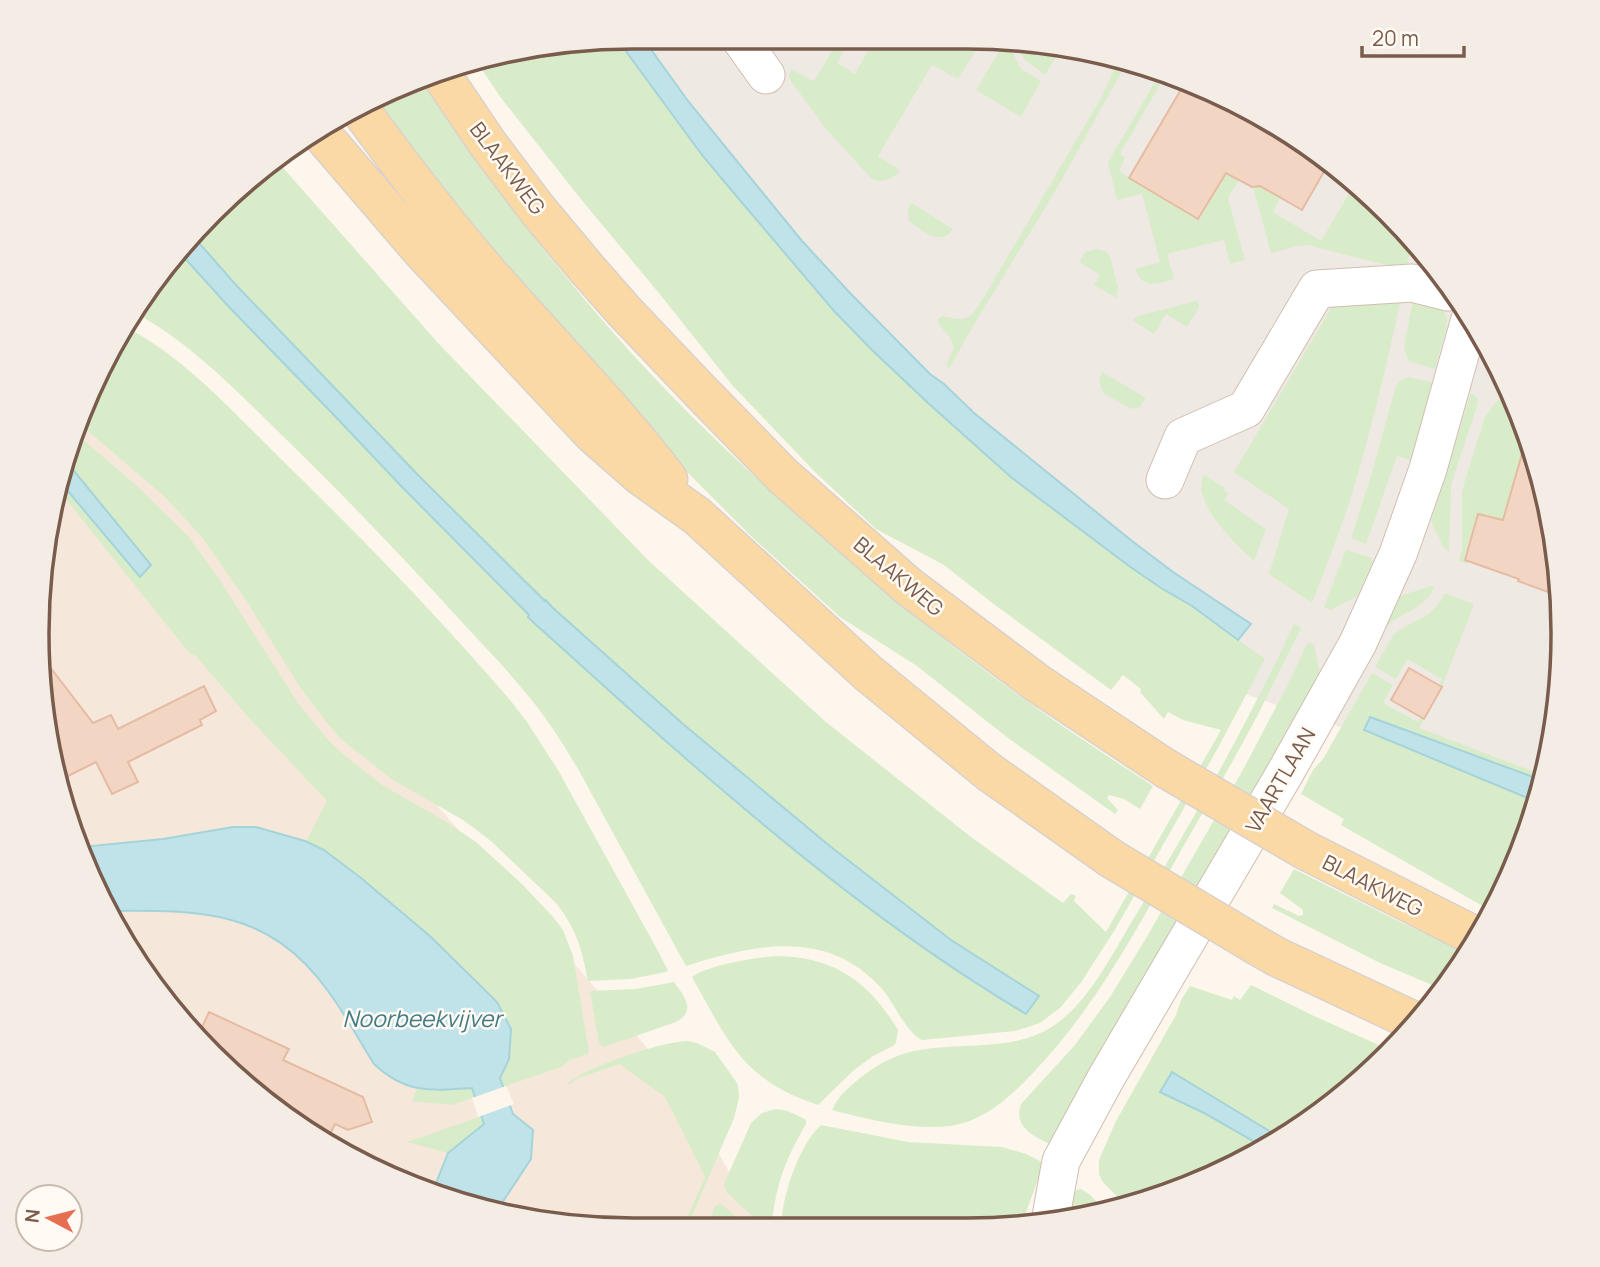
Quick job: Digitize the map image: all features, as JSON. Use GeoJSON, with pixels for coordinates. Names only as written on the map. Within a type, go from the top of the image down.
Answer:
{"type":"FeatureCollection","features":[{"type":"Feature","properties":{"kind":"main road","name":"BLAAKWEG"},"geometry":{"type":"LineString","coordinates":[[445,80],[537,209],[649,338],[783,476],[908,586],[1037,683],[1164,768],[1304,850],[1469,933]]}},
{"type":"Feature","properties":{"kind":"main road"},"geometry":{"type":"LineString","coordinates":[[364,115],[487,271],[634,434],[697,516]]}},
{"type":"Feature","properties":{"kind":"main road"},"geometry":{"type":"LineString","coordinates":[[325,138],[421,250],[593,434],[641,476],[697,516],[868,673],[989,772],[1112,859],[1256,945],[1407,1018]]}},
{"type":"Feature","properties":{"kind":"street"},"geometry":{"type":"LineString","coordinates":[[748,49],[766,75]]}},
{"type":"Feature","properties":{"kind":"street"},"geometry":{"type":"LineString","coordinates":[[1164,480],[1183,438],[1246,409],[1317,289],[1412,283],[1438,290]]}},
{"type":"Feature","properties":{"kind":"street","name":"VAARTLAAN"},"geometry":{"type":"LineString","coordinates":[[1052,1212],[1061,1161],[1106,1078],[1358,643],[1398,554],[1428,469],[1467,331]]}},
{"type":"Feature","properties":{"kind":"shaded area"},"geometry":{"type":"Polygon","coordinates":[[[618,49],[967,49],[1043,54],[1118,69],[1190,93],[1259,127],[1291,148],[1352,194],[1406,248],[1473,341],[1507,410],[1531,482],[1540,519],[1550,595],[1550,672],[1540,748],[1531,784],[1360,734],[1202,679],[810,306],[618,49]]]}},
{"type":"Feature","properties":{"kind":"shaded area"},"geometry":{"type":"Polygon","coordinates":[[[94,408],[687,1094],[754,1218],[595,1217],[519,1207],[446,1187],[375,1158],[309,1119],[248,1073],[194,1019],[148,958],[109,892],[80,821],[60,748],[50,672],[50,595],[60,519],[69,482],[94,408]]]}},
{"type":"Feature","properties":{"kind":"green space"},"geometry":{"type":"Polygon","coordinates":[[[625,49],[702,155],[834,311],[928,403],[1012,478],[1129,566],[1192,606],[1265,659],[1116,928],[1082,981],[1061,1007],[1040,1023],[1015,1031],[922,1040],[905,1024],[882,989],[861,970],[838,957],[814,949],[790,946],[764,948],[686,966],[578,769],[532,700],[320,472],[201,359],[143,317],[185,259],[529,617],[668,743],[809,862],[887,921],[977,985],[1027,1014],[1039,996],[951,940],[831,847],[683,724],[545,601],[322,375],[199,243],[248,194],[282,167],[438,343],[648,560],[826,722],[971,837],[1063,903],[1071,894],[1076,896],[1074,901],[1106,932],[1221,730],[1183,720],[1168,712],[1164,719],[1140,692],[1141,689],[1123,675],[1111,690],[944,565],[876,529],[815,472],[733,386],[501,98],[482,69],[557,54],[625,49]]]}},
{"type":"Feature","properties":{"kind":"green space"},"geometry":{"type":"Polygon","coordinates":[[[833,49],[845,49],[837,63],[855,74],[869,49],[976,49],[958,79],[932,65],[878,156],[900,170],[887,180],[871,178],[826,129],[790,80],[791,69],[815,80],[833,49]]]}},
{"type":"Feature","properties":{"kind":"green space"},"geometry":{"type":"Polygon","coordinates":[[[1000,50],[1011,51],[1021,69],[1041,81],[1021,117],[976,90],[1000,50]]]}},
{"type":"Feature","properties":{"kind":"green space"},"geometry":{"type":"Polygon","coordinates":[[[1020,52],[1057,56],[1045,75],[1025,60],[1020,52]]]}},
{"type":"Feature","properties":{"kind":"green space"},"geometry":{"type":"Polygon","coordinates":[[[1114,70],[1122,70],[1056,190],[952,364],[947,367],[954,347],[938,319],[942,316],[963,319],[975,311],[1102,96],[1114,70]]]}},
{"type":"Feature","properties":{"kind":"green space"},"geometry":{"type":"Polygon","coordinates":[[[1156,81],[1161,83],[1120,154],[1125,158],[1119,171],[1199,220],[1229,167],[1238,171],[1239,180],[1228,198],[1245,260],[1230,264],[1224,240],[1167,254],[1174,279],[1146,283],[1135,269],[1160,262],[1142,194],[1117,200],[1108,162],[1156,81]]]}},
{"type":"Feature","properties":{"kind":"green space"},"geometry":{"type":"Polygon","coordinates":[[[426,87],[540,245],[618,338],[679,403],[787,506],[928,626],[1034,706],[1153,786],[1140,809],[1124,799],[1109,795],[1107,798],[1118,810],[1115,814],[1008,738],[917,666],[840,617],[752,537],[590,369],[375,109],[426,87]]]}},
{"type":"Feature","properties":{"kind":"green space"},"geometry":{"type":"Polygon","coordinates":[[[1260,185],[1281,197],[1273,212],[1321,241],[1350,192],[1410,253],[1406,270],[1307,245],[1271,253],[1253,187],[1260,185]]]}},
{"type":"Feature","properties":{"kind":"green space"},"geometry":{"type":"Polygon","coordinates":[[[912,203],[953,229],[943,237],[931,236],[909,221],[908,209],[912,203]]]}},
{"type":"Feature","properties":{"kind":"green space"},"geometry":{"type":"Polygon","coordinates":[[[1098,249],[1107,252],[1110,257],[1118,288],[1116,298],[1094,285],[1100,275],[1079,262],[1085,252],[1098,249]]]}},
{"type":"Feature","properties":{"kind":"green space"},"geometry":{"type":"Polygon","coordinates":[[[1346,283],[1401,297],[1358,472],[1342,524],[1312,603],[1269,574],[1289,509],[1234,472],[1346,283]]]}},
{"type":"Feature","properties":{"kind":"green space"},"geometry":{"type":"Polygon","coordinates":[[[1413,300],[1441,308],[1447,317],[1435,369],[1411,362],[1407,358],[1404,347],[1413,300]]]}},
{"type":"Feature","properties":{"kind":"green space"},"geometry":{"type":"Polygon","coordinates":[[[1198,301],[1199,307],[1187,327],[1166,314],[1154,334],[1132,320],[1138,316],[1198,301]]]}},
{"type":"Feature","properties":{"kind":"green space"},"geometry":{"type":"Polygon","coordinates":[[[133,331],[167,353],[224,402],[397,575],[510,700],[558,770],[668,971],[630,979],[588,981],[577,939],[569,921],[556,903],[492,842],[463,820],[393,780],[341,739],[300,687],[246,600],[201,536],[164,496],[86,429],[109,375],[133,331]]]}},
{"type":"Feature","properties":{"kind":"green space"},"geometry":{"type":"Polygon","coordinates":[[[1102,372],[1146,398],[1140,407],[1132,409],[1103,393],[1099,380],[1102,372]]]}},
{"type":"Feature","properties":{"kind":"green space"},"geometry":{"type":"Polygon","coordinates":[[[1408,377],[1433,384],[1410,460],[1397,456],[1366,544],[1351,538],[1395,389],[1399,381],[1408,377]]]}},
{"type":"Feature","properties":{"kind":"green space"},"geometry":{"type":"Polygon","coordinates":[[[1471,393],[1477,397],[1478,403],[1451,485],[1449,552],[1444,548],[1431,521],[1471,393]]]}},
{"type":"Feature","properties":{"kind":"green space"},"geometry":{"type":"Polygon","coordinates":[[[1501,398],[1523,454],[1504,520],[1478,514],[1464,559],[1468,564],[1459,561],[1462,550],[1462,493],[1485,417],[1501,398]]]}},
{"type":"Feature","properties":{"kind":"green space"},"geometry":{"type":"Polygon","coordinates":[[[82,439],[136,485],[188,536],[217,576],[298,703],[328,740],[382,785],[476,842],[554,918],[563,930],[573,956],[589,1053],[570,1060],[561,1067],[503,1087],[500,1078],[509,1059],[497,1002],[397,907],[324,850],[305,841],[327,801],[249,718],[194,654],[191,655],[65,498],[67,490],[140,576],[150,564],[73,470],[82,439]]]}},
{"type":"Feature","properties":{"kind":"green space"},"geometry":{"type":"Polygon","coordinates":[[[1204,475],[1225,488],[1223,490],[1228,493],[1224,500],[1266,529],[1254,561],[1227,534],[1209,509],[1201,486],[1204,475]]]}},
{"type":"Feature","properties":{"kind":"green space"},"geometry":{"type":"Polygon","coordinates":[[[1346,550],[1372,558],[1373,562],[1357,596],[1331,610],[1324,607],[1346,550]]]}},
{"type":"Feature","properties":{"kind":"green space"},"geometry":{"type":"Polygon","coordinates":[[[1431,586],[1434,588],[1422,603],[1393,621],[1379,635],[1400,596],[1431,586]]]}},
{"type":"Feature","properties":{"kind":"green space"},"geometry":{"type":"Polygon","coordinates":[[[1445,593],[1474,604],[1442,687],[1439,685],[1442,679],[1407,659],[1396,679],[1375,667],[1394,634],[1429,614],[1445,593]]]}},
{"type":"Feature","properties":{"kind":"green space"},"geometry":{"type":"Polygon","coordinates":[[[1294,624],[1301,628],[1261,708],[1132,937],[1075,1023],[1031,1075],[993,1108],[967,1122],[952,1126],[900,1125],[832,1110],[852,1085],[894,1057],[925,1049],[1025,1039],[1043,1032],[1071,1011],[1100,975],[1175,850],[1217,776],[1294,624]]]}},
{"type":"Feature","properties":{"kind":"green space"},"geometry":{"type":"Polygon","coordinates":[[[1308,642],[1314,645],[1320,674],[1306,701],[1052,1145],[1039,1139],[1023,1125],[1019,1112],[1021,1104],[1075,1045],[1110,997],[1244,768],[1308,642]]]}},
{"type":"Feature","properties":{"kind":"green space"},"geometry":{"type":"Polygon","coordinates":[[[1372,673],[1393,685],[1383,703],[1418,722],[1421,717],[1424,719],[1419,728],[1534,772],[1533,777],[1371,717],[1364,730],[1527,798],[1507,857],[1483,906],[1341,825],[1344,819],[1301,794],[1313,770],[1323,759],[1372,673]]]}},
{"type":"Feature","properties":{"kind":"green space"},"geometry":{"type":"Polygon","coordinates":[[[1294,869],[1458,949],[1433,985],[1380,963],[1272,908],[1274,904],[1299,916],[1303,915],[1303,910],[1280,893],[1294,869]]]}},
{"type":"Feature","properties":{"kind":"green space"},"geometry":{"type":"Polygon","coordinates":[[[777,956],[816,961],[848,975],[875,998],[898,1030],[893,1046],[854,1070],[818,1105],[771,1083],[740,1056],[692,977],[720,965],[777,956]]]}},
{"type":"Feature","properties":{"kind":"green space"},"geometry":{"type":"Polygon","coordinates":[[[674,982],[687,1004],[687,1010],[681,1019],[604,1047],[599,1043],[590,991],[636,989],[674,982]]]}},
{"type":"Feature","properties":{"kind":"green space"},"geometry":{"type":"Polygon","coordinates":[[[1251,985],[1381,1046],[1322,1097],[1271,1132],[1172,1072],[1160,1093],[1204,1113],[1255,1142],[1190,1174],[1118,1198],[1102,1181],[1099,1160],[1116,1121],[1176,1015],[1181,1000],[1190,986],[1232,1000],[1234,996],[1240,1000],[1251,985]]]}},
{"type":"Feature","properties":{"kind":"green space"},"geometry":{"type":"Polygon","coordinates":[[[676,1042],[697,1043],[715,1052],[738,1085],[739,1098],[734,1118],[691,1218],[687,1218],[705,1177],[665,1097],[619,1064],[576,1079],[570,1085],[568,1083],[591,1070],[625,1056],[676,1042]]]}},
{"type":"Feature","properties":{"kind":"green space"},"geometry":{"type":"Polygon","coordinates":[[[472,1088],[475,1097],[452,1105],[412,1101],[417,1089],[435,1091],[472,1088]]]}},
{"type":"Feature","properties":{"kind":"green space"},"geometry":{"type":"Polygon","coordinates":[[[776,1109],[788,1111],[806,1120],[782,1175],[773,1218],[755,1218],[727,1193],[724,1184],[751,1123],[762,1113],[776,1109]]]}},
{"type":"Feature","properties":{"kind":"green space"},"geometry":{"type":"Polygon","coordinates":[[[482,1116],[484,1124],[448,1153],[407,1142],[482,1116]]]}},
{"type":"Feature","properties":{"kind":"green space"},"geometry":{"type":"Polygon","coordinates":[[[821,1125],[908,1142],[1002,1147],[1044,1163],[1025,1215],[967,1218],[782,1218],[792,1174],[813,1134],[821,1125]]]}},
{"type":"Feature","properties":{"kind":"green space"},"geometry":{"type":"Polygon","coordinates":[[[1081,1189],[1098,1203],[1070,1209],[1076,1190],[1081,1189]]]}},
{"type":"Feature","properties":{"kind":"green space"},"geometry":{"type":"Polygon","coordinates":[[[721,1204],[738,1218],[710,1218],[715,1206],[721,1204]]]}},
{"type":"Feature","properties":{"kind":"water"},"geometry":{"type":"Polygon","coordinates":[[[625,49],[651,49],[688,101],[802,241],[930,374],[1132,541],[1251,624],[1238,640],[1192,606],[1129,566],[1012,478],[928,403],[834,311],[702,155],[625,49]]]}},
{"type":"Feature","properties":{"kind":"water"},"geometry":{"type":"Polygon","coordinates":[[[199,243],[420,477],[545,601],[683,724],[831,847],[951,940],[1039,996],[1026,1014],[932,954],[841,887],[668,743],[534,623],[185,259],[199,243]]]}},
{"type":"Feature","properties":{"kind":"water"},"geometry":{"type":"Polygon","coordinates":[[[73,470],[151,565],[140,577],[67,490],[73,470]]]}},
{"type":"Feature","properties":{"kind":"water"},"geometry":{"type":"Polygon","coordinates":[[[1370,717],[1533,777],[1527,798],[1364,730],[1370,717]]]}},
{"type":"Feature","properties":{"kind":"water","name":"Noorbeekvijver"},"geometry":{"type":"Polygon","coordinates":[[[233,827],[256,827],[305,841],[324,850],[431,937],[497,1002],[511,1029],[509,1059],[500,1078],[513,1114],[533,1130],[531,1159],[502,1203],[436,1183],[448,1153],[484,1124],[472,1088],[431,1090],[408,1086],[386,1074],[374,1064],[328,991],[305,964],[282,944],[257,929],[203,914],[119,911],[89,846],[163,839],[233,827]]]}},
{"type":"Feature","properties":{"kind":"water"},"geometry":{"type":"Polygon","coordinates":[[[1172,1072],[1271,1132],[1255,1142],[1160,1092],[1172,1072]]]}},
{"type":"Feature","properties":{"kind":"pier"},"geometry":{"type":"Polygon","coordinates":[[[506,1086],[514,1104],[478,1117],[472,1098],[506,1086]]]}},
{"type":"Feature","properties":{"kind":"building"},"geometry":{"type":"Polygon","coordinates":[[[1181,90],[1259,127],[1324,172],[1302,210],[1260,186],[1252,187],[1226,173],[1198,219],[1129,178],[1181,90]]]}},
{"type":"Feature","properties":{"kind":"building"},"geometry":{"type":"Polygon","coordinates":[[[1522,453],[1540,519],[1550,593],[1465,560],[1478,514],[1503,520],[1522,453]]]}},
{"type":"Feature","properties":{"kind":"building"},"geometry":{"type":"Polygon","coordinates":[[[50,667],[93,723],[111,715],[118,729],[204,686],[216,711],[200,720],[202,725],[128,762],[138,782],[112,794],[96,762],[67,777],[54,710],[50,667]]]}},
{"type":"Feature","properties":{"kind":"building"},"geometry":{"type":"Polygon","coordinates":[[[1409,668],[1442,687],[1424,719],[1391,700],[1409,668]]]}},
{"type":"Feature","properties":{"kind":"building"},"geometry":{"type":"Polygon","coordinates":[[[209,1012],[289,1049],[283,1060],[363,1097],[372,1122],[348,1130],[335,1124],[330,1133],[248,1073],[202,1027],[209,1012]]]}}]}
